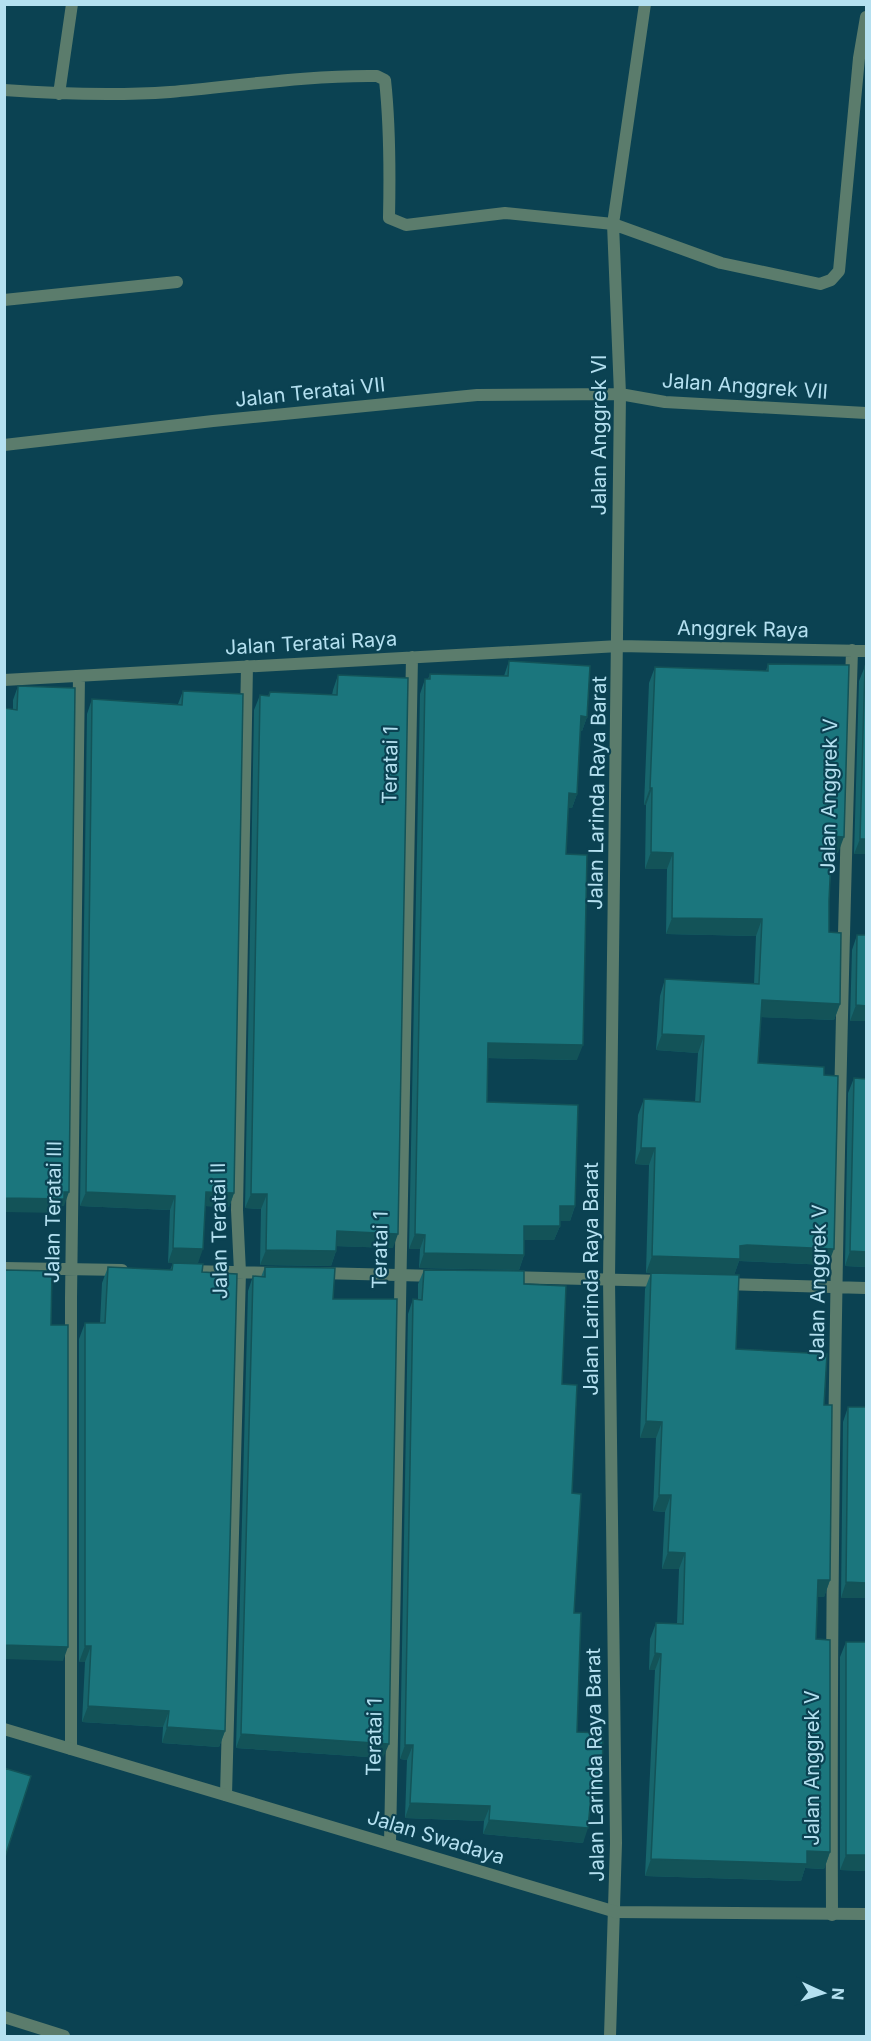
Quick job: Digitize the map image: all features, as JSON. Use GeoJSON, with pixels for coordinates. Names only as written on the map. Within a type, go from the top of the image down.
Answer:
{"type":"FeatureCollection","features":[{"type":"Feature","properties":{"kind":"street"},"geometry":{"type":"LineString","coordinates":[[59,94],[72,4]]}},
{"type":"Feature","properties":{"kind":"street","name":"Jalan Anggrek VI"},"geometry":{"type":"LineString","coordinates":[[619,646],[620,394],[613,224],[645,4]]}},
{"type":"Feature","properties":{"kind":"street"},"geometry":{"type":"LineString","coordinates":[[4,90],[59,94],[168,92],[247,83],[377,76],[385,80],[390,162],[389,219],[406,225],[505,213],[613,224],[721,263],[820,284],[831,280],[839,271],[859,58],[867,17]]}},
{"type":"Feature","properties":{"kind":"street"},"geometry":{"type":"LineString","coordinates":[[4,300],[177,282]]}},
{"type":"Feature","properties":{"kind":"street","name":"Jalan Anggrek VII"},"geometry":{"type":"LineString","coordinates":[[620,394],[665,402],[867,413]]}},
{"type":"Feature","properties":{"kind":"street","name":"Jalan Teratai VII"},"geometry":{"type":"LineString","coordinates":[[4,445],[213,421],[477,395],[620,394]]}},
{"type":"Feature","properties":{"kind":"street","name":"Anggrek Raya"},"geometry":{"type":"LineString","coordinates":[[619,646],[867,651]]}},
{"type":"Feature","properties":{"kind":"street","name":"Jalan Teratai Raya"},"geometry":{"type":"LineString","coordinates":[[4,680],[619,646]]}},
{"type":"Feature","properties":{"kind":"street","name":"Jalan Larinda Raya Barat"},"geometry":{"type":"LineString","coordinates":[[610,2037],[616,1912],[609,1279],[619,646]]}},
{"type":"Feature","properties":{"kind":"street","name":"Jalan Anggrek V"},"geometry":{"type":"LineString","coordinates":[[832,1915],[831,1683],[836,1289],[852,650]]}},
{"type":"Feature","properties":{"kind":"street","name":"Teratai 1"},"geometry":{"type":"LineString","coordinates":[[390,1844],[411,657]]}},
{"type":"Feature","properties":{"kind":"street","name":"Jalan Teratai II"},"geometry":{"type":"LineString","coordinates":[[226,1795],[240,1272],[237,1210],[247,666]]}},
{"type":"Feature","properties":{"kind":"street","name":"Jalan Teratai III"},"geometry":{"type":"LineString","coordinates":[[70,1749],[72,1269],[79,676]]}},
{"type":"Feature","properties":{"kind":"street"},"geometry":{"type":"LineString","coordinates":[[4,1268],[139,1270]]}},
{"type":"Feature","properties":{"kind":"street"},"geometry":{"type":"LineString","coordinates":[[173,1271],[286,1273]]}},
{"type":"Feature","properties":{"kind":"street"},"geometry":{"type":"LineString","coordinates":[[308,1273],[445,1276]]}},
{"type":"Feature","properties":{"kind":"street"},"geometry":{"type":"LineString","coordinates":[[491,1277],[681,1282]]}},
{"type":"Feature","properties":{"kind":"street"},"geometry":{"type":"LineString","coordinates":[[717,1284],[836,1289],[867,1288]]}},
{"type":"Feature","properties":{"kind":"street","name":"Jalan Swadaya"},"geometry":{"type":"LineString","coordinates":[[4,1729],[616,1912],[867,1914]]}},
{"type":"Feature","properties":{"kind":"street"},"geometry":{"type":"LineString","coordinates":[[4,2017],[64,2037]]}},
{"type":"Feature","properties":{"kind":"building"},"geometry":{"type":"Polygon","coordinates":[[[509,661],[590,666],[587,717],[581,716],[577,794],[569,793],[566,854],[587,855],[583,1045],[488,1043],[487,1102],[578,1105],[575,1206],[560,1206],[560,1226],[524,1226],[524,1255],[424,1253],[425,1235],[415,1234],[425,679],[430,679],[430,674],[508,676],[509,661]]]}},
{"type":"Feature","properties":{"kind":"building"},"geometry":{"type":"Polygon","coordinates":[[[768,664],[849,665],[844,837],[832,836],[829,901],[829,932],[841,933],[840,1004],[762,1000],[758,1063],[824,1067],[824,1075],[838,1076],[834,1249],[747,1245],[740,1246],[740,1259],[652,1256],[655,1148],[641,1148],[644,1099],[700,1102],[704,1036],[662,1034],[665,979],[759,984],[762,919],[672,918],[673,853],[651,852],[652,788],[650,788],[655,667],[768,671],[768,664]]]}},
{"type":"Feature","properties":{"kind":"building"},"geometry":{"type":"Polygon","coordinates":[[[865,666],[867,666],[867,839],[860,839],[865,666]]]}},
{"type":"Feature","properties":{"kind":"building"},"geometry":{"type":"Polygon","coordinates":[[[338,675],[408,678],[398,1234],[337,1231],[336,1251],[266,1250],[267,1194],[251,1194],[260,695],[269,696],[270,692],[337,695],[338,675]]]}},
{"type":"Feature","properties":{"kind":"building"},"geometry":{"type":"Polygon","coordinates":[[[18,686],[75,688],[69,1192],[64,1192],[64,1199],[4,1198],[4,708],[17,710],[18,686]]]}},
{"type":"Feature","properties":{"kind":"building"},"geometry":{"type":"Polygon","coordinates":[[[183,691],[243,694],[234,1193],[206,1192],[203,1249],[173,1248],[175,1196],[86,1192],[92,699],[182,705],[183,691]]]}},
{"type":"Feature","properties":{"kind":"building"},"geometry":{"type":"Polygon","coordinates":[[[857,935],[867,935],[867,1006],[856,1005],[857,935]]]}},
{"type":"Feature","properties":{"kind":"building"},"geometry":{"type":"Polygon","coordinates":[[[854,1078],[867,1079],[867,1252],[850,1251],[854,1078]]]}},
{"type":"Feature","properties":{"kind":"building"},"geometry":{"type":"Polygon","coordinates":[[[173,1263],[203,1264],[202,1272],[237,1274],[225,1731],[167,1727],[169,1711],[88,1706],[91,1646],[85,1646],[85,1323],[105,1323],[108,1267],[172,1270],[173,1263]]]}},
{"type":"Feature","properties":{"kind":"building"},"geometry":{"type":"Polygon","coordinates":[[[265,1267],[335,1268],[333,1299],[397,1299],[389,1744],[241,1734],[253,1276],[265,1277],[265,1267]]]}},
{"type":"Feature","properties":{"kind":"building"},"geometry":{"type":"Polygon","coordinates":[[[4,1270],[52,1271],[51,1325],[68,1325],[68,1647],[4,1645],[4,1270]]]}},
{"type":"Feature","properties":{"kind":"building"},"geometry":{"type":"Polygon","coordinates":[[[424,1270],[524,1271],[524,1284],[566,1286],[562,1384],[577,1385],[572,1493],[581,1494],[574,1613],[581,1613],[577,1732],[603,1733],[602,1786],[592,1785],[588,1828],[489,1820],[490,1806],[410,1803],[413,1745],[405,1745],[413,1299],[422,1300],[424,1270]]]}},
{"type":"Feature","properties":{"kind":"building"},"geometry":{"type":"Polygon","coordinates":[[[651,1273],[739,1275],[736,1349],[827,1354],[824,1405],[832,1405],[830,1580],[818,1580],[816,1639],[830,1640],[830,1852],[807,1851],[807,1864],[651,1859],[661,1654],[655,1653],[656,1623],[683,1624],[685,1553],[668,1552],[671,1495],[659,1495],[662,1422],[646,1421],[651,1273]]]}},
{"type":"Feature","properties":{"kind":"building"},"geometry":{"type":"Polygon","coordinates":[[[848,1407],[867,1407],[867,1583],[846,1582],[848,1407]]]}},
{"type":"Feature","properties":{"kind":"building"},"geometry":{"type":"Polygon","coordinates":[[[846,1642],[867,1642],[867,1855],[846,1855],[846,1642]]]}},
{"type":"Feature","properties":{"kind":"building"},"geometry":{"type":"Polygon","coordinates":[[[4,1768],[31,1776],[4,1860],[4,1768]]]}}]}
